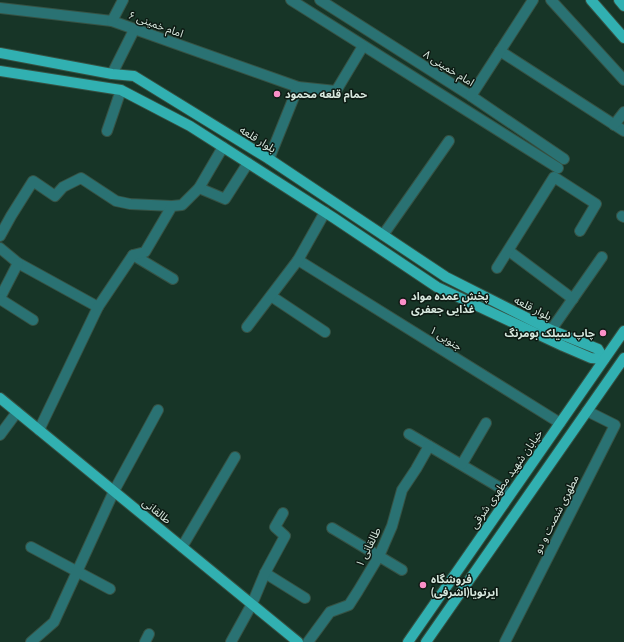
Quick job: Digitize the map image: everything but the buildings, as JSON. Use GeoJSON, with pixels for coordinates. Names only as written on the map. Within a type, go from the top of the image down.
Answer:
{"type":"FeatureCollection","features":[{"type":"Feature","properties":{"kind":"main road"},"geometry":{"type":"LineString","coordinates":[[590,0],[624,38]]}},
{"type":"Feature","properties":{"kind":"main road"},"geometry":{"type":"LineString","coordinates":[[619,0],[624,6]]}},
{"type":"Feature","properties":{"kind":"main road","name":"بلوار قلعه"},"geometry":{"type":"LineString","coordinates":[[0,53],[112,74],[134,76],[269,159],[446,277],[551,330],[598,349],[604,359]]}},
{"type":"Feature","properties":{"kind":"main road","name":"بلوار قلعه"},"geometry":{"type":"LineString","coordinates":[[0,71],[122,90],[190,126],[325,212],[437,287],[563,346],[591,358],[604,359]]}},
{"type":"Feature","properties":{"kind":"main road","name":"خیابان شهید مطهری شرقی"},"geometry":{"type":"LineString","coordinates":[[408,642],[624,331]]}},
{"type":"Feature","properties":{"kind":"main road"},"geometry":{"type":"LineString","coordinates":[[427,642],[624,358]]}},
{"type":"Feature","properties":{"kind":"main road","name":"طالقانی"},"geometry":{"type":"LineString","coordinates":[[0,398],[298,642]]}},
{"type":"Feature","properties":{"kind":"street"},"geometry":{"type":"LineString","coordinates":[[112,21],[123,0]]}},
{"type":"Feature","properties":{"kind":"street"},"geometry":{"type":"LineString","coordinates":[[291,0],[556,172],[596,204],[580,231]]}},
{"type":"Feature","properties":{"kind":"street","name":"امام خمینی ۸"},"geometry":{"type":"LineString","coordinates":[[322,0],[471,96],[564,159]]}},
{"type":"Feature","properties":{"kind":"street"},"geometry":{"type":"LineString","coordinates":[[471,96],[533,0]]}},
{"type":"Feature","properties":{"kind":"street"},"geometry":{"type":"LineString","coordinates":[[551,0],[624,80]]}},
{"type":"Feature","properties":{"kind":"street","name":"امام خمینی ۶"},"geometry":{"type":"LineString","coordinates":[[0,8],[112,21],[298,87],[336,91],[363,46]]}},
{"type":"Feature","properties":{"kind":"street"},"geometry":{"type":"LineString","coordinates":[[112,74],[134,30]]}},
{"type":"Feature","properties":{"kind":"street"},"geometry":{"type":"LineString","coordinates":[[500,51],[624,131]]}},
{"type":"Feature","properties":{"kind":"street"},"geometry":{"type":"LineString","coordinates":[[269,159],[298,87]]}},
{"type":"Feature","properties":{"kind":"street"},"geometry":{"type":"LineString","coordinates":[[107,131],[122,90]]}},
{"type":"Feature","properties":{"kind":"street"},"geometry":{"type":"LineString","coordinates":[[614,125],[624,112]]}},
{"type":"Feature","properties":{"kind":"street"},"geometry":{"type":"LineString","coordinates":[[383,235],[449,140]]}},
{"type":"Feature","properties":{"kind":"street"},"geometry":{"type":"LineString","coordinates":[[0,236],[34,181],[55,196],[63,187],[81,178],[116,202],[172,206],[182,205],[199,188],[223,148]]}},
{"type":"Feature","properties":{"kind":"street"},"geometry":{"type":"LineString","coordinates":[[199,188],[225,199],[248,163]]}},
{"type":"Feature","properties":{"kind":"street"},"geometry":{"type":"LineString","coordinates":[[497,268],[556,172]]}},
{"type":"Feature","properties":{"kind":"street"},"geometry":{"type":"LineString","coordinates":[[39,430],[98,307],[132,255],[145,252],[172,206]]}},
{"type":"Feature","properties":{"kind":"street"},"geometry":{"type":"LineString","coordinates":[[247,327],[298,260],[325,212]]}},
{"type":"Feature","properties":{"kind":"street"},"geometry":{"type":"LineString","coordinates":[[0,248],[18,263],[98,307]]}},
{"type":"Feature","properties":{"kind":"street"},"geometry":{"type":"LineString","coordinates":[[509,250],[573,299]]}},
{"type":"Feature","properties":{"kind":"street"},"geometry":{"type":"LineString","coordinates":[[132,255],[173,279]]}},
{"type":"Feature","properties":{"kind":"street"},"geometry":{"type":"LineString","coordinates":[[551,330],[602,257]]}},
{"type":"Feature","properties":{"kind":"street","name":"۱ جنوبی"},"geometry":{"type":"LineString","coordinates":[[298,260],[560,423]]}},
{"type":"Feature","properties":{"kind":"street"},"geometry":{"type":"LineString","coordinates":[[18,263],[0,299],[33,320]]}},
{"type":"Feature","properties":{"kind":"street"},"geometry":{"type":"LineString","coordinates":[[271,296],[325,332]]}},
{"type":"Feature","properties":{"kind":"street"},"geometry":{"type":"LineString","coordinates":[[31,642],[54,622],[114,492],[158,410]]}},
{"type":"Feature","properties":{"kind":"street","name":"مطهری شصت و دو"},"geometry":{"type":"LineString","coordinates":[[505,642],[615,425],[587,411]]}},
{"type":"Feature","properties":{"kind":"street"},"geometry":{"type":"LineString","coordinates":[[0,435],[17,412]]}},
{"type":"Feature","properties":{"kind":"street"},"geometry":{"type":"LineString","coordinates":[[462,464],[486,423]]}},
{"type":"Feature","properties":{"kind":"street"},"geometry":{"type":"LineString","coordinates":[[409,434],[504,490]]}},
{"type":"Feature","properties":{"kind":"street","name":"طالقانی ۱"},"geometry":{"type":"LineString","coordinates":[[308,642],[330,612],[349,605],[378,556],[392,526],[402,490],[428,446]]}},
{"type":"Feature","properties":{"kind":"street"},"geometry":{"type":"LineString","coordinates":[[182,547],[235,457]]}},
{"type":"Feature","properties":{"kind":"street"},"geometry":{"type":"LineString","coordinates":[[231,642],[252,604],[265,573],[285,536],[275,527],[283,513]]}},
{"type":"Feature","properties":{"kind":"street"},"geometry":{"type":"LineString","coordinates":[[332,528],[402,570]]}},
{"type":"Feature","properties":{"kind":"street"},"geometry":{"type":"LineString","coordinates":[[31,547],[77,573],[110,589]]}},
{"type":"Feature","properties":{"kind":"street"},"geometry":{"type":"LineString","coordinates":[[265,573],[305,598]]}},
{"type":"Feature","properties":{"kind":"place","name":"حمام قلعه محمود"},"geometry":{"type":"Point","coordinates":[277,94]}},
{"type":"Feature","properties":{"kind":"place","name":"پخش عمده مواد غذایی جعفری"},"geometry":{"type":"Point","coordinates":[403,302]}},
{"type":"Feature","properties":{"kind":"place","name":"چاپ سیلک بومرنگ"},"geometry":{"type":"Point","coordinates":[603,333]}},
{"type":"Feature","properties":{"kind":"place","name":"فروشگاه ایرتویا(اشرفی)"},"geometry":{"type":"Point","coordinates":[423,585]}}]}
